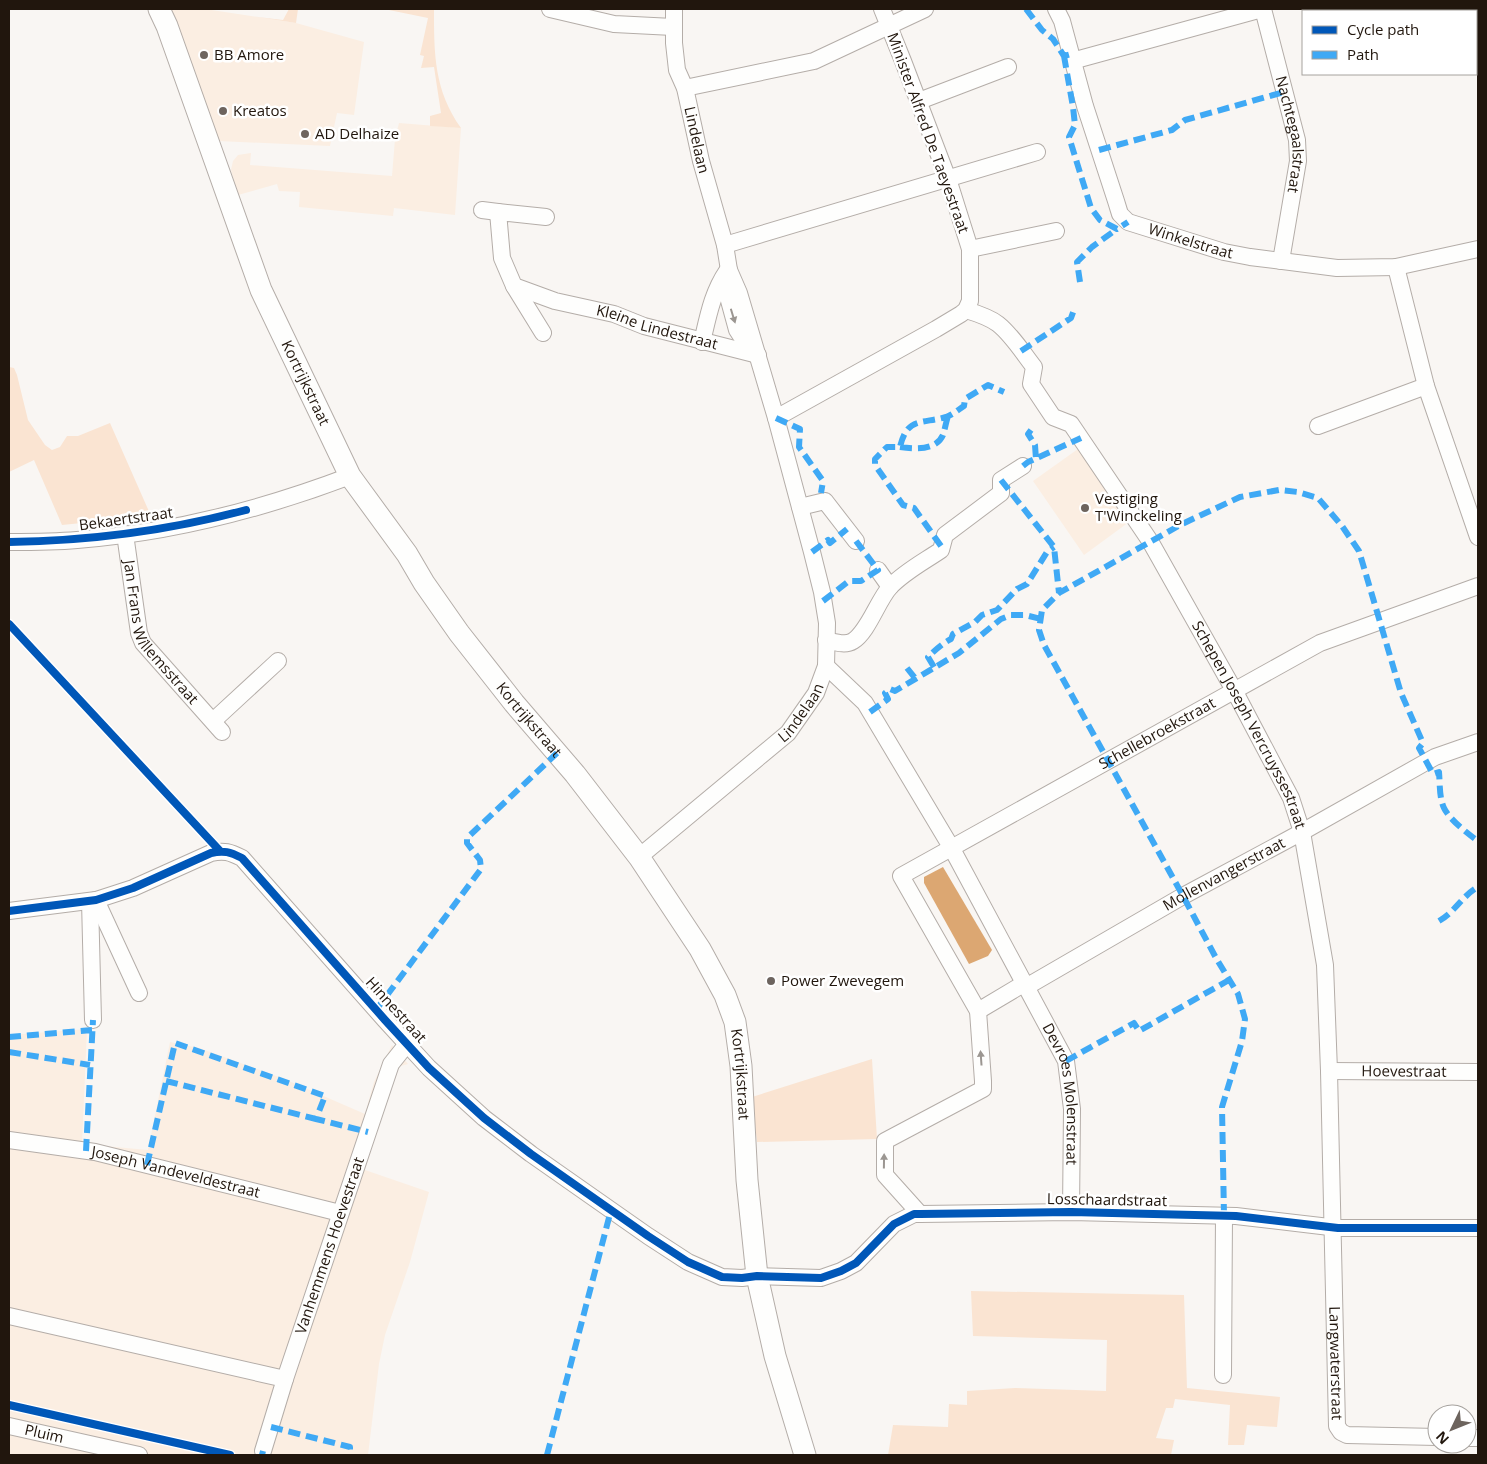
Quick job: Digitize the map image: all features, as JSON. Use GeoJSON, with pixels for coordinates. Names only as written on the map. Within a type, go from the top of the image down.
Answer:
{"type":"FeatureCollection","features":[{"type":"Feature","properties":{"kind":"main road","name":"Kortrijkstraat"},"geometry":{"type":"LineString","coordinates":[[159,9],[167,26],[261,290],[350,476],[407,554],[424,583],[459,632],[514,703],[588,790],[639,857],[668,899],[725,995],[735,1022],[741,1066],[747,1180],[757,1276],[775,1356],[805,1455]]}},
{"type":"Feature","properties":{"kind":"street"},"geometry":{"type":"LineString","coordinates":[[550,9],[614,24],[673,27]]}},
{"type":"Feature","properties":{"kind":"street","name":"Lindelaan"},"geometry":{"type":"LineString","coordinates":[[639,857],[788,733],[816,694],[826,666],[827,623],[822,592],[758,355],[746,344],[737,330],[728,297],[729,270],[725,245],[701,160],[685,88],[677,70],[673,27],[674,9]]}},
{"type":"Feature","properties":{"kind":"street","name":"Minister Alfred De Taeyestraat"},"geometry":{"type":"LineString","coordinates":[[882,9],[948,179],[970,249],[970,301],[966,310]]}},
{"type":"Feature","properties":{"kind":"street"},"geometry":{"type":"LineString","coordinates":[[685,88],[814,61],[925,9]]}},
{"type":"Feature","properties":{"kind":"street","name":"Winkelstraat"},"geometry":{"type":"LineString","coordinates":[[1056,9],[1062,21],[1084,106],[1120,214],[1128,222],[1224,252],[1337,268],[1396,267],[1478,249]]}},
{"type":"Feature","properties":{"kind":"street","name":"Nachtegaalstraat"},"geometry":{"type":"LineString","coordinates":[[1072,60],[1262,9],[1297,140],[1298,160],[1281,261]]}},
{"type":"Feature","properties":{"kind":"street"},"geometry":{"type":"LineString","coordinates":[[919,101],[1008,67]]}},
{"type":"Feature","properties":{"kind":"street"},"geometry":{"type":"LineString","coordinates":[[725,245],[1037,152]]}},
{"type":"Feature","properties":{"kind":"street"},"geometry":{"type":"LineString","coordinates":[[543,334],[514,286],[502,258],[490,211],[546,217]]}},
{"type":"Feature","properties":{"kind":"street"},"geometry":{"type":"LineString","coordinates":[[970,249],[1056,231]]}},
{"type":"Feature","properties":{"kind":"street"},"geometry":{"type":"LineString","coordinates":[[1396,267],[1426,386],[1478,537]]}},
{"type":"Feature","properties":{"kind":"street"},"geometry":{"type":"LineString","coordinates":[[702,342],[712,301],[719,284],[729,270]]}},
{"type":"Feature","properties":{"kind":"street","name":"Kleine Lindestraat"},"geometry":{"type":"LineString","coordinates":[[514,286],[555,301],[614,314],[644,326],[758,355]]}},
{"type":"Feature","properties":{"kind":"street"},"geometry":{"type":"LineString","coordinates":[[533,317],[541,314],[555,301]]}},
{"type":"Feature","properties":{"kind":"street"},"geometry":{"type":"LineString","coordinates":[[776,418],[936,329],[966,310]]}},
{"type":"Feature","properties":{"kind":"street","name":"Schepen Joseph Vercruyssestraat"},"geometry":{"type":"LineString","coordinates":[[966,310],[979,314],[998,324],[1034,367],[1031,384],[1053,417],[1071,424],[1111,481],[1150,542],[1291,798],[1302,832],[1325,965],[1332,1228]]}},
{"type":"Feature","properties":{"kind":"street"},"geometry":{"type":"LineString","coordinates":[[1318,426],[1426,386]]}},
{"type":"Feature","properties":{"kind":"street"},"geometry":{"type":"LineString","coordinates":[[826,640],[845,644],[852,642],[860,635],[890,588],[898,580],[941,550],[944,535],[1001,493],[1001,480],[1023,466]]}},
{"type":"Feature","properties":{"kind":"street","name":"Bekaertstraat"},"geometry":{"type":"LineString","coordinates":[[9,542],[78,540],[204,521],[307,492],[350,476]]}},
{"type":"Feature","properties":{"kind":"street"},"geometry":{"type":"LineString","coordinates":[[800,507],[823,497],[856,541]]}},
{"type":"Feature","properties":{"kind":"street","name":"Jan Frans Willemsstraat"},"geometry":{"type":"LineString","coordinates":[[125,534],[139,633],[143,643],[218,727],[278,661]]}},
{"type":"Feature","properties":{"kind":"street"},"geometry":{"type":"LineString","coordinates":[[878,570],[890,588]]}},
{"type":"Feature","properties":{"kind":"street","name":"Schellebroekstraat"},"geometry":{"type":"LineString","coordinates":[[951,847],[1320,644],[1478,586]]}},
{"type":"Feature","properties":{"kind":"street","name":"Devroes Molenstraat"},"geometry":{"type":"LineString","coordinates":[[826,666],[865,703],[951,847],[1066,1061],[1072,1109],[1071,1212]]}},
{"type":"Feature","properties":{"kind":"street","name":"Mollenvangerstraat"},"geometry":{"type":"LineString","coordinates":[[1025,985],[1435,757],[1478,742]]}},
{"type":"Feature","properties":{"kind":"street"},"geometry":{"type":"LineString","coordinates":[[920,1214],[885,1175],[885,1141],[983,1089],[978,1011],[901,876],[951,847]]}},
{"type":"Feature","properties":{"kind":"street","name":"Hinnestraat"},"geometry":{"type":"LineString","coordinates":[[9,911],[93,900],[133,888],[220,850],[242,858],[429,1068],[484,1118],[531,1154],[688,1262],[722,1277],[742,1278],[757,1276]]}},
{"type":"Feature","properties":{"kind":"street"},"geometry":{"type":"LineString","coordinates":[[93,900],[138,993]]}},
{"type":"Feature","properties":{"kind":"street"},"geometry":{"type":"LineString","coordinates":[[93,900],[93,1020]]}},
{"type":"Feature","properties":{"kind":"street"},"geometry":{"type":"LineString","coordinates":[[978,1011],[1025,985]]}},
{"type":"Feature","properties":{"kind":"street","name":"Vanhemmens Hoevestraat"},"geometry":{"type":"LineString","coordinates":[[263,1451],[285,1379],[391,1064],[407,1044]]}},
{"type":"Feature","properties":{"kind":"street","name":"Hoevestraat"},"geometry":{"type":"LineString","coordinates":[[1329,1071],[1478,1072]]}},
{"type":"Feature","properties":{"kind":"street","name":"Joseph Vandeveldestraat"},"geometry":{"type":"LineString","coordinates":[[9,1140],[95,1152],[340,1213]]}},
{"type":"Feature","properties":{"kind":"street","name":"Losschaardstraat"},"geometry":{"type":"LineString","coordinates":[[757,1276],[821,1278],[841,1271],[856,1263],[894,1224],[914,1214],[1071,1212],[1236,1216],[1332,1228],[1478,1228]]}},
{"type":"Feature","properties":{"kind":"street"},"geometry":{"type":"LineString","coordinates":[[1223,1374],[1224,1216]]}},
{"type":"Feature","properties":{"kind":"street","name":"Langwaterstraat"},"geometry":{"type":"LineString","coordinates":[[1332,1228],[1337,1426],[1341,1432],[1347,1435],[1427,1437]]}},
{"type":"Feature","properties":{"kind":"street"},"geometry":{"type":"LineString","coordinates":[[9,1316],[285,1379]]}},
{"type":"Feature","properties":{"kind":"street","name":"Pluim"},"geometry":{"type":"LineString","coordinates":[[9,1426],[139,1455]]}},
{"type":"Feature","properties":{"kind":"shaded area"},"geometry":{"type":"Polygon","coordinates":[[[171,9],[205,9],[296,23],[364,42],[354,115],[337,113],[330,146],[218,141],[178,34],[171,9]]]}},
{"type":"Feature","properties":{"kind":"shaded area"},"geometry":{"type":"Polygon","coordinates":[[[289,9],[298,9],[296,23],[251,16],[283,20],[289,9]]]}},
{"type":"Feature","properties":{"kind":"shaded area"},"geometry":{"type":"Polygon","coordinates":[[[384,9],[434,9],[434,41],[437,71],[445,100],[461,128],[430,126],[430,116],[441,113],[434,67],[421,68],[424,56],[420,55],[428,18],[384,9]]]}},
{"type":"Feature","properties":{"kind":"shaded area"},"geometry":{"type":"Polygon","coordinates":[[[399,123],[461,128],[455,215],[394,208],[393,216],[299,207],[300,192],[279,191],[277,184],[238,195],[231,170],[233,161],[238,155],[251,153],[250,165],[392,176],[395,139],[399,123]]]}},
{"type":"Feature","properties":{"kind":"shaded area"},"geometry":{"type":"Polygon","coordinates":[[[9,367],[14,368],[17,375],[28,420],[45,445],[52,450],[60,447],[67,436],[78,436],[110,423],[151,516],[62,525],[34,460],[9,472],[9,367]]]}},
{"type":"Feature","properties":{"kind":"shaded area","name":"Vestiging T'Winckeling"},"geometry":{"type":"Polygon","coordinates":[[[1078,449],[1129,522],[1084,555],[1033,481],[1078,449]]]}},
{"type":"Feature","properties":{"kind":"shaded area"},"geometry":{"type":"Polygon","coordinates":[[[943,867],[992,950],[988,956],[969,964],[924,883],[924,877],[943,867]]]}},
{"type":"Feature","properties":{"kind":"shaded area"},"geometry":{"type":"Polygon","coordinates":[[[87,1029],[82,1144],[148,1150],[170,1042],[199,1048],[282,1078],[365,1114],[374,1082],[392,1045],[408,1064],[397,1067],[365,1170],[429,1192],[410,1262],[385,1335],[379,1364],[368,1455],[9,1455],[9,1035],[87,1029]]]}},
{"type":"Feature","properties":{"kind":"shaded area"},"geometry":{"type":"Polygon","coordinates":[[[872,1059],[877,1139],[757,1142],[752,1097],[872,1059]]]}},
{"type":"Feature","properties":{"kind":"shaded area"},"geometry":{"type":"Polygon","coordinates":[[[971,1291],[1184,1295],[1187,1388],[1280,1397],[1277,1427],[1247,1425],[1244,1445],[1228,1445],[1230,1405],[1175,1399],[1173,1408],[1166,1408],[1156,1438],[1174,1440],[1171,1455],[888,1455],[893,1425],[948,1427],[949,1404],[967,1405],[967,1391],[1015,1388],[1106,1391],[1107,1340],[973,1336],[971,1291]]]}},
{"type":"Feature","properties":{"kind":"marked path"},"geometry":{"type":"LineString","coordinates":[[1026,9],[1042,30],[1053,39],[1064,56],[1071,54]]}},
{"type":"Feature","properties":{"kind":"marked path"},"geometry":{"type":"LineString","coordinates":[[1064,56],[1075,125],[1069,137],[1091,208],[1100,220],[1117,229],[1128,222]]}},
{"type":"Feature","properties":{"kind":"marked path"},"geometry":{"type":"LineString","coordinates":[[1099,150],[1172,130],[1185,120],[1284,92]]}},
{"type":"Feature","properties":{"kind":"marked path"},"geometry":{"type":"LineString","coordinates":[[1080,282],[1077,262],[1092,247],[1117,229]]}},
{"type":"Feature","properties":{"kind":"marked path"},"geometry":{"type":"LineString","coordinates":[[1021,351],[1071,318],[1075,307]]}},
{"type":"Feature","properties":{"kind":"marked path"},"geometry":{"type":"LineString","coordinates":[[941,546],[914,508],[903,505],[875,465],[875,459],[887,447],[900,447],[903,437],[911,426],[916,423],[950,415],[964,406],[965,399],[988,385],[1004,392]]}},
{"type":"Feature","properties":{"kind":"marked path"},"geometry":{"type":"LineString","coordinates":[[900,447],[924,448],[935,444],[943,435],[948,416]]}},
{"type":"Feature","properties":{"kind":"marked path"},"geometry":{"type":"LineString","coordinates":[[776,418],[800,429],[799,447],[823,481],[821,493]]}},
{"type":"Feature","properties":{"kind":"marked path"},"geometry":{"type":"LineString","coordinates":[[1031,430],[1028,434],[1035,445],[1036,459]]}},
{"type":"Feature","properties":{"kind":"marked path"},"geometry":{"type":"LineString","coordinates":[[1023,466],[1081,438]]}},
{"type":"Feature","properties":{"kind":"marked path"},"geometry":{"type":"LineString","coordinates":[[1001,480],[1054,547],[1059,593]]}},
{"type":"Feature","properties":{"kind":"marked path"},"geometry":{"type":"LineString","coordinates":[[1224,1216],[1222,1107],[1242,1041],[1245,1019],[1238,994],[1216,958],[1044,645],[1039,630],[1042,610],[1059,593],[1182,524],[1240,497],[1279,490],[1298,492],[1318,498],[1342,526],[1359,551],[1401,693],[1423,743],[1419,748],[1433,774],[1439,772],[1442,804],[1454,821],[1478,841]]}},
{"type":"Feature","properties":{"kind":"marked path"},"geometry":{"type":"LineString","coordinates":[[812,552],[828,540],[830,543],[847,529]]}},
{"type":"Feature","properties":{"kind":"marked path"},"geometry":{"type":"LineString","coordinates":[[823,601],[849,581],[861,581],[878,570],[856,541]]}},
{"type":"Feature","properties":{"kind":"marked path"},"geometry":{"type":"LineString","coordinates":[[934,667],[928,657],[951,639],[953,634],[975,622],[982,615],[997,610],[1017,589],[1027,584],[1047,552],[1054,547]]}},
{"type":"Feature","properties":{"kind":"marked path"},"geometry":{"type":"LineString","coordinates":[[870,712],[888,699],[885,693],[890,689],[895,691],[959,653],[1001,619],[1011,615],[1025,615],[1041,619]]}},
{"type":"Feature","properties":{"kind":"marked path"},"geometry":{"type":"LineString","coordinates":[[907,668],[915,678]]}},
{"type":"Feature","properties":{"kind":"marked path"},"geometry":{"type":"LineString","coordinates":[[376,1010],[481,869],[480,860],[467,843],[467,838],[557,753]]}},
{"type":"Feature","properties":{"kind":"marked path"},"geometry":{"type":"LineString","coordinates":[[1439,921],[1478,887]]}},
{"type":"Feature","properties":{"kind":"marked path"},"geometry":{"type":"LineString","coordinates":[[1066,1061],[1134,1023],[1139,1031],[1229,980]]}},
{"type":"Feature","properties":{"kind":"marked path"},"geometry":{"type":"LineString","coordinates":[[86,1151],[93,1020]]}},
{"type":"Feature","properties":{"kind":"marked path"},"geometry":{"type":"LineString","coordinates":[[9,1037],[92,1030]]}},
{"type":"Feature","properties":{"kind":"marked path"},"geometry":{"type":"LineString","coordinates":[[147,1165],[175,1043],[325,1096],[316,1119],[368,1132]]}},
{"type":"Feature","properties":{"kind":"marked path"},"geometry":{"type":"LineString","coordinates":[[9,1052],[90,1065]]}},
{"type":"Feature","properties":{"kind":"marked path"},"geometry":{"type":"LineString","coordinates":[[166,1081],[316,1119]]}},
{"type":"Feature","properties":{"kind":"marked path"},"geometry":{"type":"LineString","coordinates":[[547,1455],[611,1210]]}},
{"type":"Feature","properties":{"kind":"marked path"},"geometry":{"type":"LineString","coordinates":[[271,1427],[350,1447],[350,1455]]}},
{"type":"Feature","properties":{"kind":"marked path"},"geometry":{"type":"LineString","coordinates":[[262,1455],[263,1451]]}},
{"type":"Feature","properties":{"kind":"cycle path"},"geometry":{"type":"LineString","coordinates":[[9,542],[69,540],[128,534],[187,524],[246,510]]}},
{"type":"Feature","properties":{"kind":"cycle path"},"geometry":{"type":"LineString","coordinates":[[9,624],[220,851]]}},
{"type":"Feature","properties":{"kind":"cycle path"},"geometry":{"type":"LineString","coordinates":[[9,911],[96,900],[133,888],[211,853],[227,852],[242,858],[429,1068],[484,1118],[531,1154],[648,1236],[688,1262],[722,1277],[821,1278],[856,1263],[894,1224],[914,1214],[1071,1212],[1236,1216],[1338,1228],[1478,1228]]}},
{"type":"Feature","properties":{"kind":"cycle path"},"geometry":{"type":"LineString","coordinates":[[9,1405],[230,1455]]}},
{"type":"Feature","properties":{"kind":"place","name":"BB Amore"},"geometry":{"type":"Point","coordinates":[204,55]}},
{"type":"Feature","properties":{"kind":"place","name":"Kreatos"},"geometry":{"type":"Point","coordinates":[223,111]}},
{"type":"Feature","properties":{"kind":"place","name":"AD Delhaize"},"geometry":{"type":"Point","coordinates":[305,134]}},
{"type":"Feature","properties":{"kind":"place","name":"Vestiging T'Winckeling"},"geometry":{"type":"Point","coordinates":[1085,508]}},
{"type":"Feature","properties":{"kind":"place","name":"Power Zwevegem"},"geometry":{"type":"Point","coordinates":[771,981]}}]}
